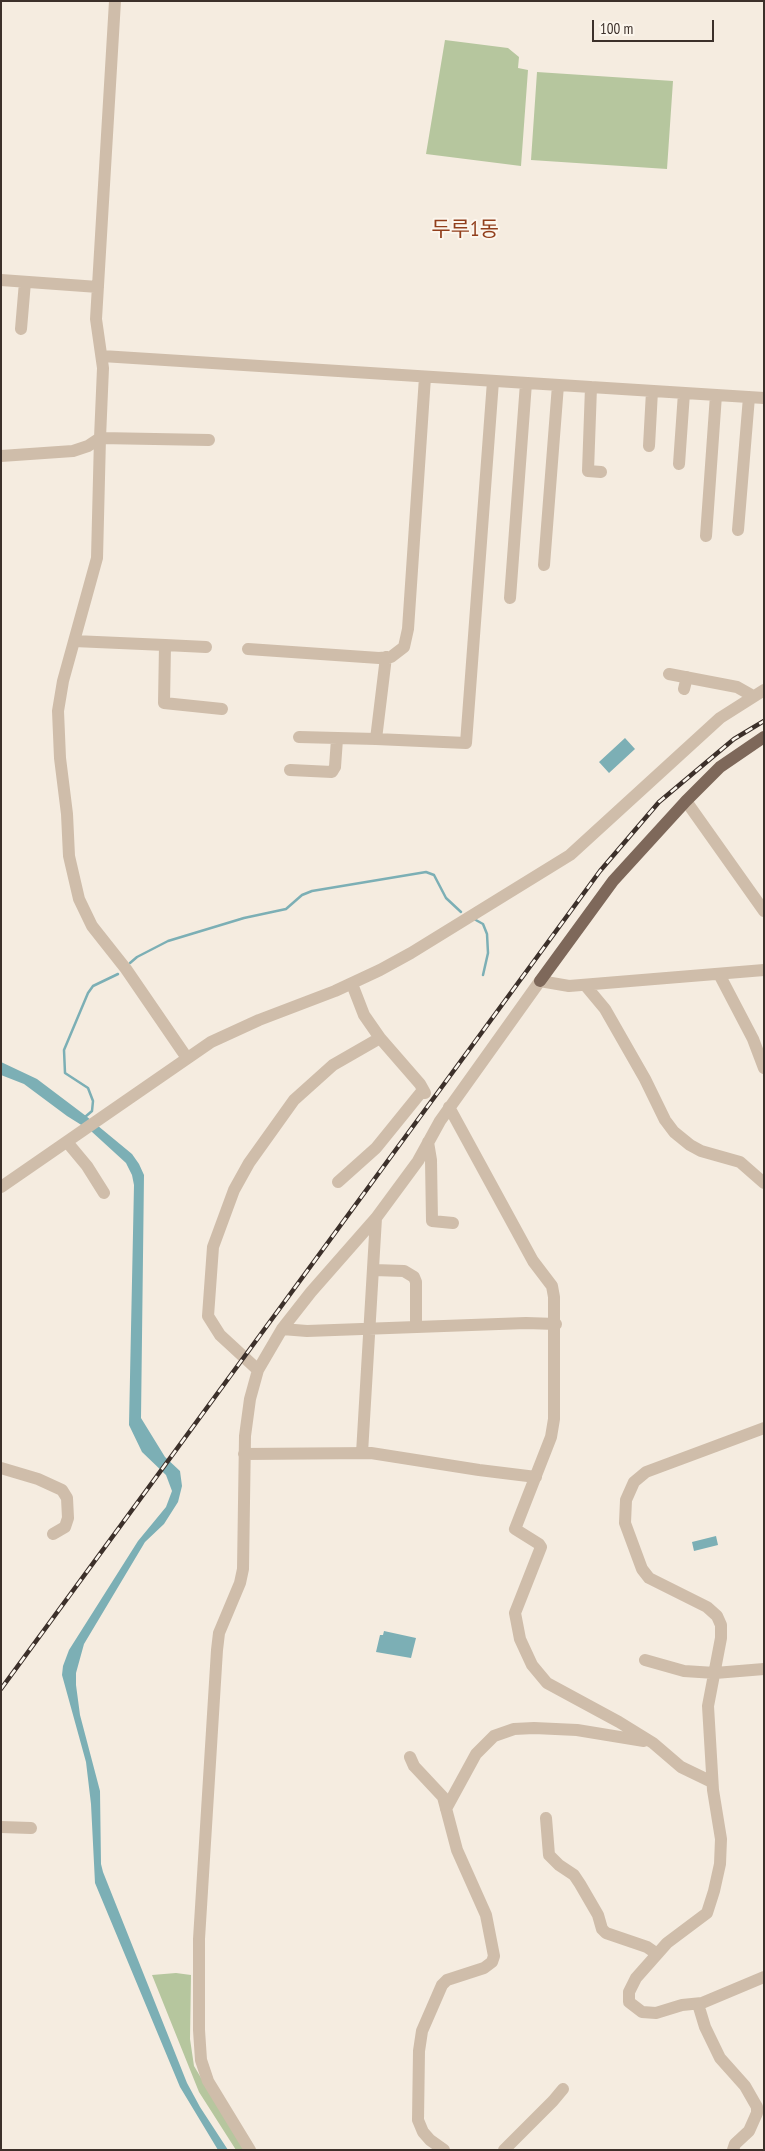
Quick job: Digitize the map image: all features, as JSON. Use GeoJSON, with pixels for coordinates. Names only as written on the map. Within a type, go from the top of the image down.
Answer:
{"type":"FeatureCollection","features":[{"type":"Feature","properties":{"kind":"main road"},"geometry":{"type":"LineString","coordinates":[[540,981],[612,881],[720,767],[764,737]]}},
{"type":"Feature","properties":{"kind":"street"},"geometry":{"type":"LineString","coordinates":[[115,1],[96,319],[102,356],[97,558],[63,682],[58,711],[60,758],[67,814],[69,856],[79,899],[92,926],[126,969],[187,1058]]}},
{"type":"Feature","properties":{"kind":"street"},"geometry":{"type":"LineString","coordinates":[[1,280],[98,287]]}},
{"type":"Feature","properties":{"kind":"street"},"geometry":{"type":"LineString","coordinates":[[21,329],[25,282]]}},
{"type":"Feature","properties":{"kind":"street"},"geometry":{"type":"LineString","coordinates":[[102,356],[764,398]]}},
{"type":"Feature","properties":{"kind":"street"},"geometry":{"type":"LineString","coordinates":[[248,649],[386,658],[400,651],[406,640],[425,377]]}},
{"type":"Feature","properties":{"kind":"street"},"geometry":{"type":"LineString","coordinates":[[299,737],[466,743],[493,381]]}},
{"type":"Feature","properties":{"kind":"street"},"geometry":{"type":"LineString","coordinates":[[510,598],[526,383]]}},
{"type":"Feature","properties":{"kind":"street"},"geometry":{"type":"LineString","coordinates":[[544,566],[558,385]]}},
{"type":"Feature","properties":{"kind":"street"},"geometry":{"type":"LineString","coordinates":[[591,387],[588,471],[600,472]]}},
{"type":"Feature","properties":{"kind":"street"},"geometry":{"type":"LineString","coordinates":[[648,446],[652,391]]}},
{"type":"Feature","properties":{"kind":"street"},"geometry":{"type":"LineString","coordinates":[[679,464],[684,393]]}},
{"type":"Feature","properties":{"kind":"street"},"geometry":{"type":"LineString","coordinates":[[706,536],[716,395]]}},
{"type":"Feature","properties":{"kind":"street"},"geometry":{"type":"LineString","coordinates":[[738,530],[749,397]]}},
{"type":"Feature","properties":{"kind":"street"},"geometry":{"type":"LineString","coordinates":[[1,456],[73,451],[88,446],[100,438],[209,440]]}},
{"type":"Feature","properties":{"kind":"street"},"geometry":{"type":"LineString","coordinates":[[74,641],[206,646]]}},
{"type":"Feature","properties":{"kind":"street"},"geometry":{"type":"LineString","coordinates":[[165,645],[164,703],[222,708]]}},
{"type":"Feature","properties":{"kind":"street"},"geometry":{"type":"LineString","coordinates":[[376,739],[386,658]]}},
{"type":"Feature","properties":{"kind":"street"},"geometry":{"type":"LineString","coordinates":[[669,674],[685,683],[738,687],[758,693]]}},
{"type":"Feature","properties":{"kind":"street"},"geometry":{"type":"LineString","coordinates":[[1,1187],[211,1042],[352,984],[411,953],[570,855],[720,718],[758,693]]}},
{"type":"Feature","properties":{"kind":"street"},"geometry":{"type":"LineString","coordinates":[[290,770],[332,772],[335,767],[337,739]]}},
{"type":"Feature","properties":{"kind":"street"},"geometry":{"type":"LineString","coordinates":[[686,801],[764,911]]}},
{"type":"Feature","properties":{"kind":"street"},"geometry":{"type":"LineString","coordinates":[[250,2150],[208,2081],[201,2060],[199,2030],[199,1939],[217,1650],[219,1633],[240,1583],[243,1569],[244,1454],[250,1399],[258,1370],[282,1330],[311,1292],[376,1218],[418,1161],[449,1107],[540,981],[569,986],[764,970]]}},
{"type":"Feature","properties":{"kind":"street"},"geometry":{"type":"LineString","coordinates":[[719,974],[753,1039],[764,1068]]}},
{"type":"Feature","properties":{"kind":"street"},"geometry":{"type":"LineString","coordinates":[[338,1182],[376,1148],[424,1091],[380,1038],[364,1015],[352,984]]}},
{"type":"Feature","properties":{"kind":"street"},"geometry":{"type":"LineString","coordinates":[[585,985],[605,1009],[645,1078],[665,1120],[674,1132],[701,1151],[740,1162],[764,1182]]}},
{"type":"Feature","properties":{"kind":"street"},"geometry":{"type":"LineString","coordinates":[[258,1370],[220,1335],[208,1316],[213,1247],[234,1190],[249,1163],[294,1100],[333,1065],[380,1038]]}},
{"type":"Feature","properties":{"kind":"street"},"geometry":{"type":"LineString","coordinates":[[449,1107],[533,1261],[552,1286],[556,1324],[552,1437],[515,1529],[541,1547],[515,1613],[520,1639],[532,1665],[548,1683],[619,1722],[653,1743],[681,1767],[712,1782]]}},
{"type":"Feature","properties":{"kind":"street"},"geometry":{"type":"LineString","coordinates":[[67,1142],[87,1166],[104,1194]]}},
{"type":"Feature","properties":{"kind":"street"},"geometry":{"type":"LineString","coordinates":[[428,1142],[432,1160],[432,1221],[453,1223]]}},
{"type":"Feature","properties":{"kind":"street"},"geometry":{"type":"LineString","coordinates":[[362,1453],[376,1218]]}},
{"type":"Feature","properties":{"kind":"street"},"geometry":{"type":"LineString","coordinates":[[374,1270],[404,1271],[414,1277],[416,1282],[416,1327]]}},
{"type":"Feature","properties":{"kind":"street"},"geometry":{"type":"LineString","coordinates":[[282,1330],[307,1331],[526,1323],[556,1324]]}},
{"type":"Feature","properties":{"kind":"street"},"geometry":{"type":"LineString","coordinates":[[764,1428],[646,1472],[634,1482],[626,1500],[625,1523],[642,1569],[649,1578],[707,1607],[717,1616],[721,1625],[721,1638],[708,1706],[712,1782],[721,1839],[720,1864],[714,1891],[707,1913],[667,1943],[636,1978],[629,1992],[629,2002],[642,2012],[656,2013],[698,2004],[764,1977]]}},
{"type":"Feature","properties":{"kind":"street"},"geometry":{"type":"LineString","coordinates":[[244,1454],[384,1454],[463,1468],[536,1477]]}},
{"type":"Feature","properties":{"kind":"street"},"geometry":{"type":"LineString","coordinates":[[1,1468],[38,1479],[62,1490],[67,1498],[68,1518],[65,1527],[53,1534]]}},
{"type":"Feature","properties":{"kind":"street"},"geometry":{"type":"LineString","coordinates":[[645,1660],[684,1671],[715,1673],[764,1669]]}},
{"type":"Feature","properties":{"kind":"street"},"geometry":{"type":"LineString","coordinates":[[446,1809],[476,1754],[487,1741],[494,1736],[514,1729],[577,1730],[653,1743]]}},
{"type":"Feature","properties":{"kind":"street"},"geometry":{"type":"LineString","coordinates":[[410,1757],[414,1766],[443,1798],[457,1850],[486,1915],[494,1956],[492,1962],[484,1968],[447,1980],[442,1985],[422,2031],[418,2051],[418,2120],[423,2132],[430,2140],[444,2150]]}},
{"type":"Feature","properties":{"kind":"street"},"geometry":{"type":"LineString","coordinates":[[546,1818],[549,1855],[559,1866],[574,1876],[580,1884],[598,1915],[602,1929],[606,1933],[647,1946],[657,1954]]}},
{"type":"Feature","properties":{"kind":"street"},"geometry":{"type":"LineString","coordinates":[[1,1828],[31,1828]]}},
{"type":"Feature","properties":{"kind":"street"},"geometry":{"type":"LineString","coordinates":[[698,2004],[705,2027],[720,2058],[745,2086],[757,2107],[757,2113],[749,2131],[735,2144],[733,2150]]}},
{"type":"Feature","properties":{"kind":"street"},"geometry":{"type":"LineString","coordinates":[[504,2150],[553,2101],[563,2088]]}},
{"type":"Feature","properties":{"kind":"green space"},"geometry":{"type":"Polygon","coordinates":[[[445,40],[508,48],[519,57],[518,68],[528,70],[521,166],[426,154],[445,40]]]}},
{"type":"Feature","properties":{"kind":"green space"},"geometry":{"type":"Polygon","coordinates":[[[537,72],[673,81],[667,169],[531,160],[537,72]]]}},
{"type":"Feature","properties":{"kind":"green space"},"geometry":{"type":"Polygon","coordinates":[[[176,1973],[191,1975],[190,2039],[194,2066],[244,2150],[236,2150],[199,2092],[152,1975],[176,1973]]]}},
{"type":"Feature","properties":{"kind":"water"},"geometry":{"type":"Polygon","coordinates":[[[625,738],[635,749],[609,773],[599,762],[625,738]]]}},
{"type":"Feature","properties":{"kind":"water"},"geometry":{"type":"Polygon","coordinates":[[[1,1062],[37,1079],[86,1116],[132,1154],[144,1175],[141,1418],[165,1457],[180,1471],[182,1486],[178,1502],[164,1524],[145,1542],[84,1644],[76,1673],[76,1685],[80,1715],[100,1791],[101,1864],[103,1872],[187,2083],[228,2150],[218,2150],[180,2087],[95,1883],[91,1804],[86,1762],[62,1675],[69,1650],[138,1541],[166,1507],[172,1491],[166,1475],[142,1452],[129,1425],[134,1185],[132,1175],[126,1163],[91,1131],[67,1116],[24,1084],[1,1075],[1,1062]]]}},
{"type":"Feature","properties":{"kind":"water"},"geometry":{"type":"Polygon","coordinates":[[[716,1536],[718,1545],[694,1551],[692,1542],[716,1536]]]}},
{"type":"Feature","properties":{"kind":"water"},"geometry":{"type":"Polygon","coordinates":[[[384,1631],[416,1638],[411,1658],[376,1652],[380,1635],[383,1635],[384,1631]]]}},
{"type":"Feature","properties":{"kind":"waterway"},"geometry":{"type":"LineString","coordinates":[[130,963],[137,957],[168,941],[244,918],[286,909],[302,895],[312,891],[426,872],[434,875],[446,898],[461,912]]}},
{"type":"Feature","properties":{"kind":"waterway"},"geometry":{"type":"LineString","coordinates":[[474,919],[483,924],[487,934],[488,953],[483,975]]}},
{"type":"Feature","properties":{"kind":"waterway"},"geometry":{"type":"LineString","coordinates":[[85,1117],[92,1111],[93,1101],[88,1088],[65,1073],[64,1050],[88,993],[93,986],[118,974]]}},
{"type":"Feature","properties":{"kind":"railway"},"geometry":{"type":"LineString","coordinates":[[1,1689],[600,871],[659,802],[734,739],[764,721]]}},
{"type":"Feature","properties":{"kind":"district","name":"두루1동"},"geometry":{"type":"Point","coordinates":[465,230]}}]}
